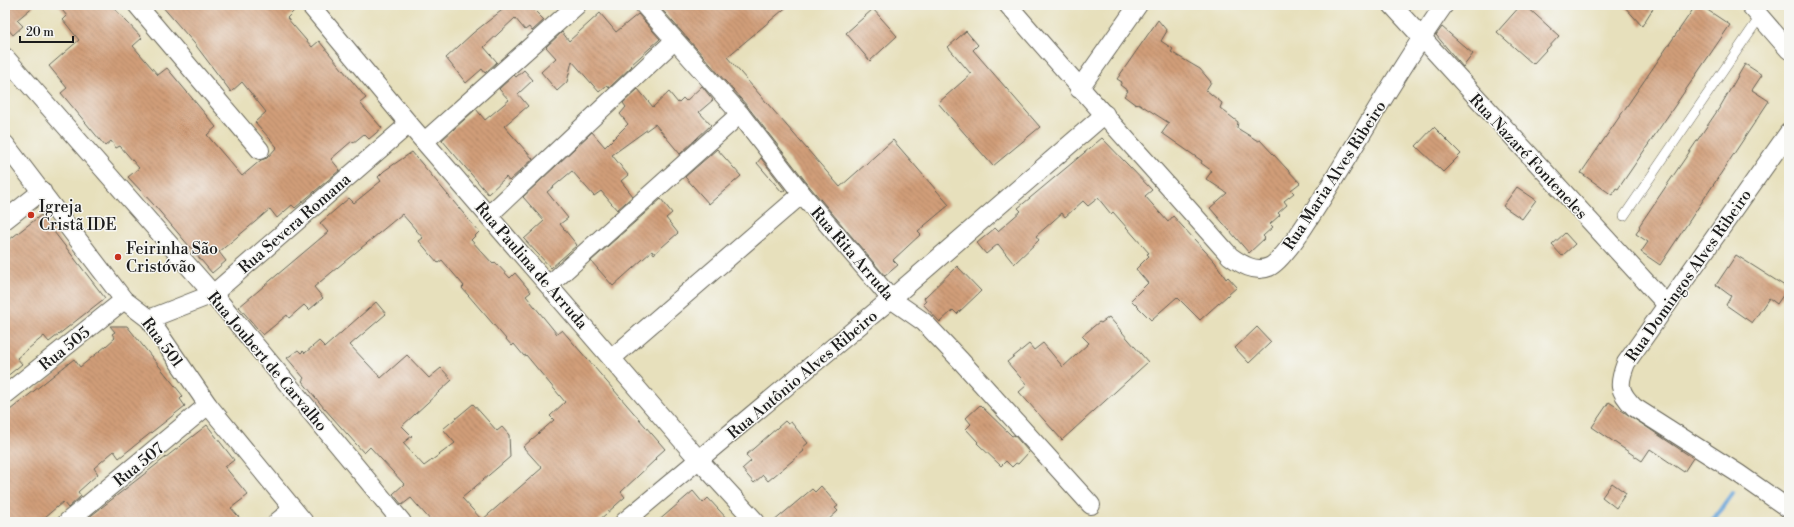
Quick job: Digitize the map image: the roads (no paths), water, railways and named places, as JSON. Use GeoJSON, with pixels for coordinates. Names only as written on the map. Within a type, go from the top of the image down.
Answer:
{"type":"FeatureCollection","features":[{"type":"Feature","properties":{"kind":"street"},"geometry":{"type":"LineString","coordinates":[[137,5],[260,150]]}},
{"type":"Feature","properties":{"kind":"street","name":"Rua Paulina de Arruda"},"geometry":{"type":"LineString","coordinates":[[310,5],[409,124],[699,460],[756,522]]}},
{"type":"Feature","properties":{"kind":"street"},"geometry":{"type":"LineString","coordinates":[[425,141],[577,5]]}},
{"type":"Feature","properties":{"kind":"street","name":"Rua Rita Arruda"},"geometry":{"type":"LineString","coordinates":[[644,5],[674,41],[740,114],[802,194],[891,299],[924,322],[1091,505]]}},
{"type":"Feature","properties":{"kind":"street"},"geometry":{"type":"LineString","coordinates":[[1008,5],[1080,89],[1105,114]]}},
{"type":"Feature","properties":{"kind":"street"},"geometry":{"type":"LineString","coordinates":[[1080,89],[1138,5]]}},
{"type":"Feature","properties":{"kind":"street","name":"Rua Nazaré Fonteneles"},"geometry":{"type":"LineString","coordinates":[[1392,5],[1667,305]]}},
{"type":"Feature","properties":{"kind":"street","name":"Rua Maria Alves Ribeiro"},"geometry":{"type":"LineString","coordinates":[[1105,114],[1230,256],[1241,264],[1260,270],[1270,267],[1278,261],[1303,228],[1421,38],[1444,5]]}},
{"type":"Feature","properties":{"kind":"street"},"geometry":{"type":"LineString","coordinates":[[1755,11],[1789,50]]}},
{"type":"Feature","properties":{"kind":"street"},"geometry":{"type":"LineString","coordinates":[[489,215],[674,41]]}},
{"type":"Feature","properties":{"kind":"street","name":"Rua Joubert de Carvalho"},"geometry":{"type":"LineString","coordinates":[[5,57],[213,294],[402,522]]}},
{"type":"Feature","properties":{"kind":"street"},"geometry":{"type":"LineString","coordinates":[[549,285],[740,114]]}},
{"type":"Feature","properties":{"kind":"street","name":"Rua Antônio Alves Ribeiro"},"geometry":{"type":"LineString","coordinates":[[624,522],[891,299],[1105,114]]}},
{"type":"Feature","properties":{"kind":"street","name":"Rua Severa Romana"},"geometry":{"type":"LineString","coordinates":[[149,319],[213,294],[409,124]]}},
{"type":"Feature","properties":{"kind":"street","name":"Rua Domingos Alves Ribeiro"},"geometry":{"type":"LineString","coordinates":[[1789,132],[1626,364],[1620,387],[1623,396],[1634,407],[1739,474],[1789,509]]}},
{"type":"Feature","properties":{"kind":"street","name":"Rua 501"},"geometry":{"type":"LineString","coordinates":[[5,144],[124,300],[149,319],[208,405],[299,516]]}},
{"type":"Feature","properties":{"kind":"street"},"geometry":{"type":"LineString","coordinates":[[5,220],[42,191]]}},
{"type":"Feature","properties":{"kind":"street"},"geometry":{"type":"LineString","coordinates":[[612,358],[802,194]]}},
{"type":"Feature","properties":{"kind":"street","name":"Rua 505"},"geometry":{"type":"LineString","coordinates":[[5,395],[124,300]]}},
{"type":"Feature","properties":{"kind":"street","name":"Rua 507"},"geometry":{"type":"LineString","coordinates":[[67,522],[208,405]]}},
{"type":"Feature","properties":{"kind":"street"},"geometry":{"type":"LineString","coordinates":[[277,522],[299,516]]}},
{"type":"Feature","properties":{"kind":"lane"},"geometry":{"type":"LineString","coordinates":[[1624,216],[1755,11]]}},
{"type":"Feature","properties":{"kind":"waterway"},"geometry":{"type":"LineString","coordinates":[[1712,522],[1732,494]]}},
{"type":"Feature","properties":{"kind":"place","name":"Igreja Cristã IDE"},"geometry":{"type":"Point","coordinates":[31,215]}},
{"type":"Feature","properties":{"kind":"place","name":"Feirinha São Cristóvão"},"geometry":{"type":"Point","coordinates":[118,257]}}]}
